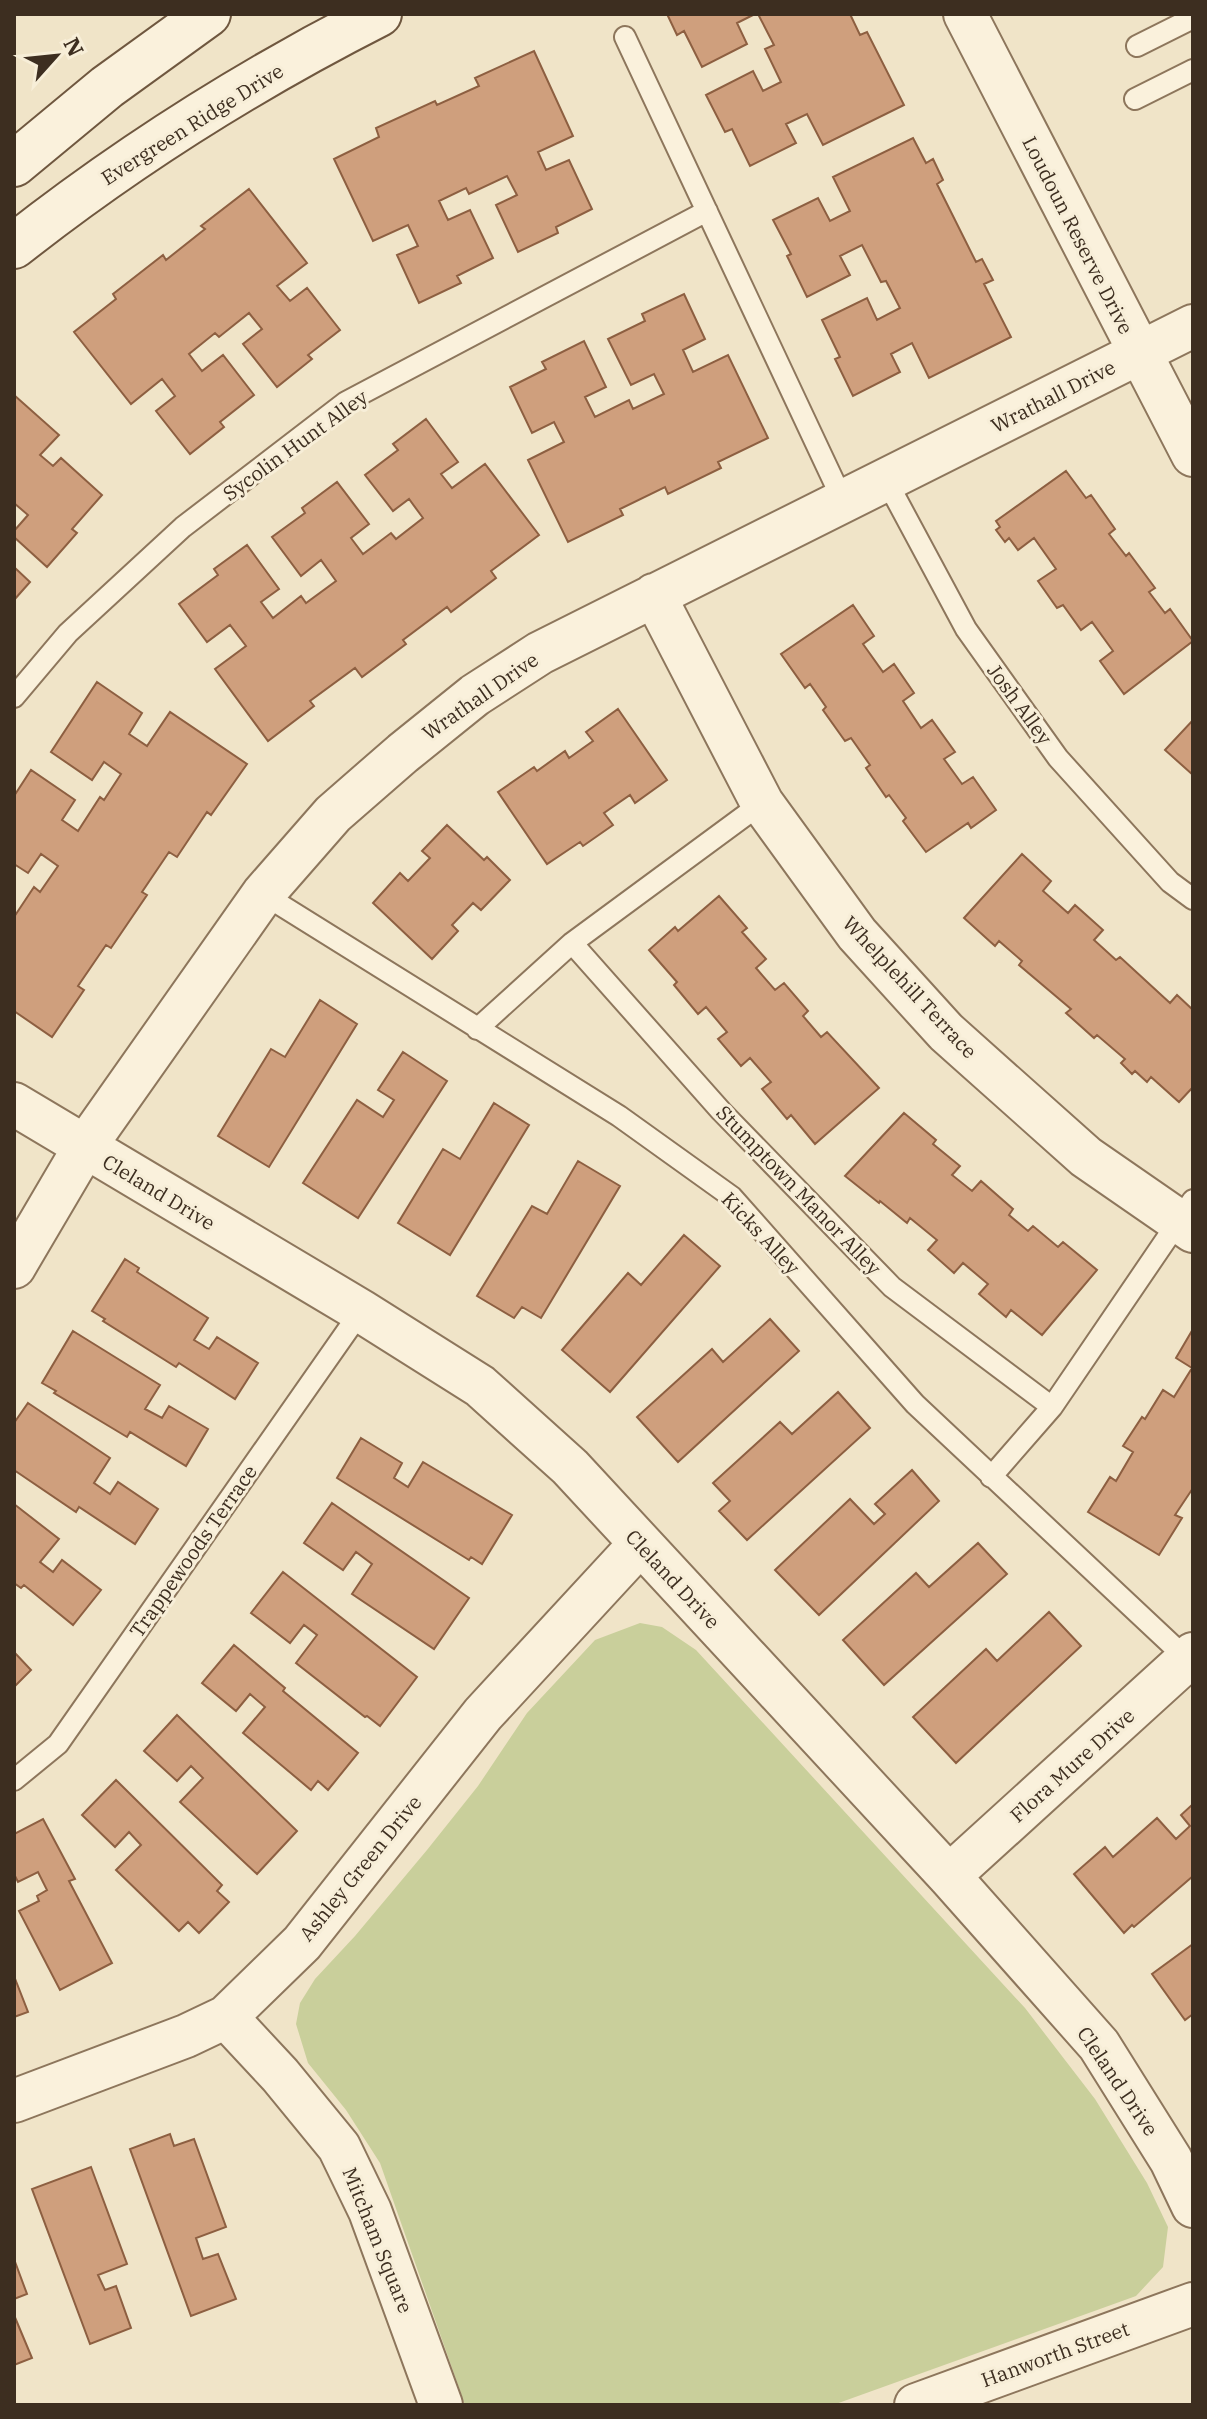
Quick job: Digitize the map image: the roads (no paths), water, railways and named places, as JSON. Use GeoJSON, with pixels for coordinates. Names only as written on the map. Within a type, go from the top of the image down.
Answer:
{"type":"FeatureCollection","features":[{"type":"Feature","properties":{"kind":"street"},"geometry":{"type":"LineString","coordinates":[[14,164],[107,87],[208,14]]}},
{"type":"Feature","properties":{"kind":"street","name":"Evergreen Ridge Drive"},"geometry":{"type":"LineString","coordinates":[[14,246],[76,197],[180,127],[379,14]]}},
{"type":"Feature","properties":{"kind":"street","name":"Loudoun Reserve Drive"},"geometry":{"type":"LineString","coordinates":[[965,14],[1193,455]]}},
{"type":"Feature","properties":{"kind":"street","name":"Wrathall Drive"},"geometry":{"type":"LineString","coordinates":[[14,1267],[84,1148],[263,894],[333,814],[475,695],[540,653],[1193,326]]}},
{"type":"Feature","properties":{"kind":"street","name":"Whelplehill Terrace"},"geometry":{"type":"LineString","coordinates":[[654,595],[762,803],[857,934],[946,1032],[1086,1157],[1188,1218]]}},
{"type":"Feature","properties":{"kind":"street","name":"Cleland Drive"},"geometry":{"type":"LineString","coordinates":[[14,1104],[361,1311],[480,1386],[570,1467],[949,1876],[1099,2045],[1171,2160],[1193,2206]]}},
{"type":"Feature","properties":{"kind":"street","name":"Ashley Green Drive"},"geometry":{"type":"LineString","coordinates":[[14,2101],[186,2036],[226,2017],[302,1943],[483,1714],[640,1544]]}},
{"type":"Feature","properties":{"kind":"street","name":"Flora Mure Drive"},"geometry":{"type":"LineString","coordinates":[[949,1876],[1191,1657]]}},
{"type":"Feature","properties":{"kind":"street","name":"Mitcham Square"},"geometry":{"type":"LineString","coordinates":[[226,2017],[280,2075],[339,2147],[370,2211],[441,2405]]}},
{"type":"Feature","properties":{"kind":"street","name":"Hanworth Street"},"geometry":{"type":"LineString","coordinates":[[916,2405],[1193,2304]]}},
{"type":"Feature","properties":{"kind":"lane"},"geometry":{"type":"LineString","coordinates":[[1137,46],[1193,18]]}},
{"type":"Feature","properties":{"kind":"lane"},"geometry":{"type":"LineString","coordinates":[[625,37],[843,501]]}},
{"type":"Feature","properties":{"kind":"lane"},"geometry":{"type":"LineString","coordinates":[[1135,99],[1193,70]]}},
{"type":"Feature","properties":{"kind":"lane","name":"Sycolin Hunt Alley"},"geometry":{"type":"LineString","coordinates":[[14,697],[68,633],[183,527],[346,402],[707,211]]}},
{"type":"Feature","properties":{"kind":"lane","name":"Josh Alley"},"geometry":{"type":"LineString","coordinates":[[886,480],[966,629],[1058,758],[1170,882],[1193,899]]}},
{"type":"Feature","properties":{"kind":"lane"},"geometry":{"type":"LineString","coordinates":[[477,1029],[572,943],[762,803]]}},
{"type":"Feature","properties":{"kind":"lane","name":"Kicks Alley"},"geometry":{"type":"LineString","coordinates":[[263,894],[619,1116],[732,1197],[915,1404],[991,1477],[1191,1657]]}},
{"type":"Feature","properties":{"kind":"lane","name":"Stumptown Manor Alley"},"geometry":{"type":"LineString","coordinates":[[572,943],[721,1111],[892,1287],[1052,1407]]}},
{"type":"Feature","properties":{"kind":"lane"},"geometry":{"type":"LineString","coordinates":[[991,1477],[1052,1407],[1188,1218]]}},
{"type":"Feature","properties":{"kind":"lane","name":"Trappewoods Terrace"},"geometry":{"type":"LineString","coordinates":[[14,1780],[58,1744],[361,1311]]}}]}
